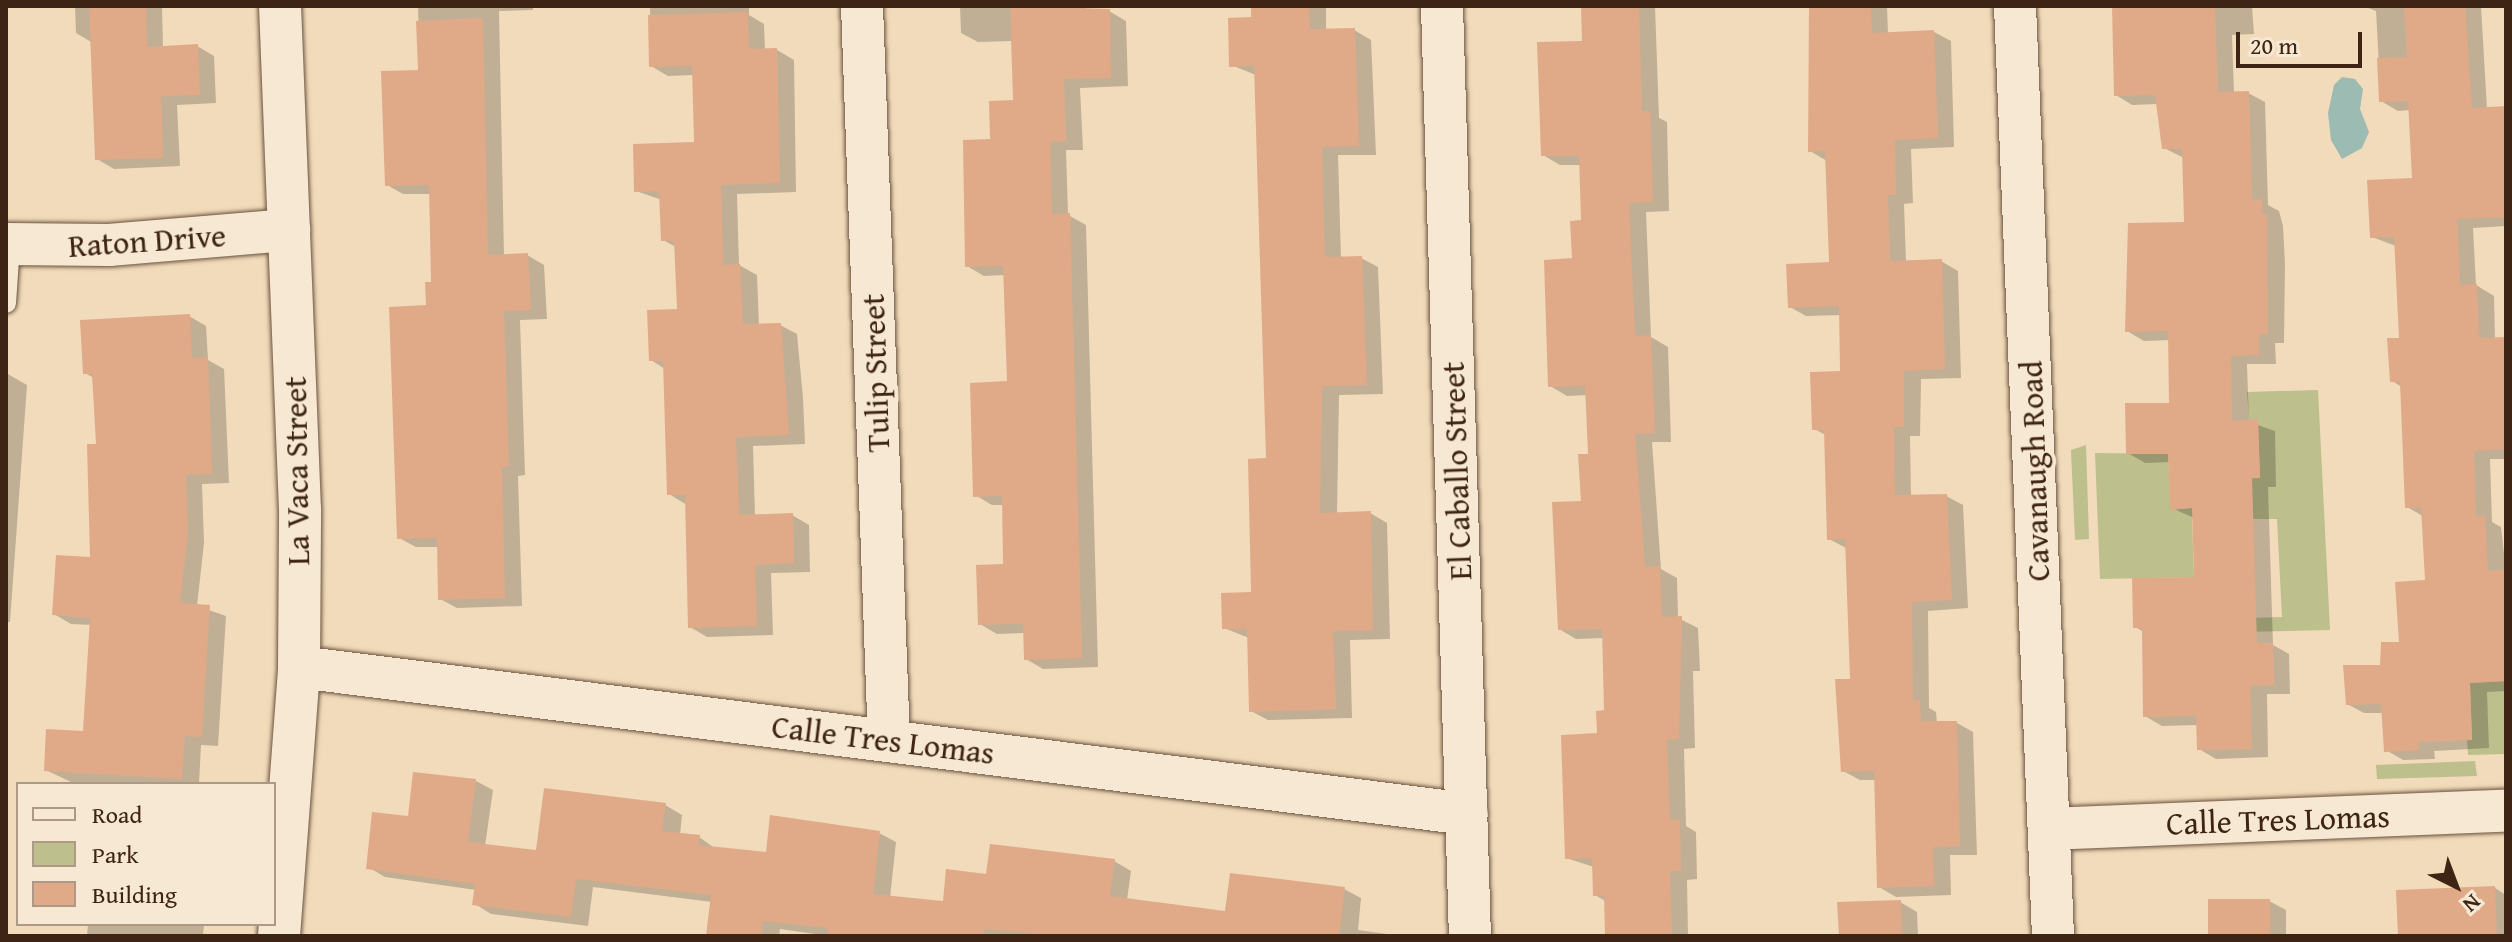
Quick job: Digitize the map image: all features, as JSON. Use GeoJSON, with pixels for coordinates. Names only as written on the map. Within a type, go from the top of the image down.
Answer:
{"type":"FeatureCollection","features":[{"type":"Feature","properties":{"kind":"street","name":"La Vaca Street"},"geometry":{"type":"LineString","coordinates":[[279,936],[299,667],[300,510],[280,6]]}},
{"type":"Feature","properties":{"kind":"street","name":"Tulip Street"},"geometry":{"type":"LineString","coordinates":[[862,6],[889,741]]}},
{"type":"Feature","properties":{"kind":"street","name":"El Caballo Street"},"geometry":{"type":"LineString","coordinates":[[1442,6],[1470,936]]}},
{"type":"Feature","properties":{"kind":"street","name":"Cavanaugh Road"},"geometry":{"type":"LineString","coordinates":[[2015,6],[2053,936]]}},
{"type":"Feature","properties":{"kind":"street","name":"Raton Drive"},"geometry":{"type":"LineString","coordinates":[[8,244],[109,245],[289,230]]}},
{"type":"Feature","properties":{"kind":"street","name":"Calle Tres Lomas"},"geometry":{"type":"LineString","coordinates":[[299,667],[1467,814]]}},
{"type":"Feature","properties":{"kind":"street","name":"Calle Tres Lomas"},"geometry":{"type":"LineString","coordinates":[[2050,829],[2506,811]]}},
{"type":"Feature","properties":{"kind":"lane"},"geometry":{"type":"LineString","coordinates":[[6,303],[8,244]]}},
{"type":"Feature","properties":{"kind":"green space"},"geometry":{"type":"Polygon","coordinates":[[[2318,390],[2330,630],[2191,633],[2187,620],[2282,617],[2277,519],[2192,519],[2194,577],[2100,579],[2095,453],[2168,454],[2171,509],[2232,506],[2232,479],[2260,478],[2258,420],[2249,420],[2247,392],[2318,390]]]}},
{"type":"Feature","properties":{"kind":"green space"},"geometry":{"type":"Polygon","coordinates":[[[2086,445],[2089,539],[2075,540],[2071,450],[2086,445]]]}},
{"type":"Feature","properties":{"kind":"green space"},"geometry":{"type":"Polygon","coordinates":[[[2506,681],[2506,754],[2468,755],[2467,740],[2472,739],[2470,683],[2506,681]]]}},
{"type":"Feature","properties":{"kind":"green space"},"geometry":{"type":"Polygon","coordinates":[[[2475,761],[2477,776],[2377,779],[2376,765],[2475,761]]]}},
{"type":"Feature","properties":{"kind":"water"},"geometry":{"type":"Polygon","coordinates":[[[2342,77],[2355,79],[2363,89],[2360,109],[2369,132],[2362,148],[2342,159],[2331,140],[2328,113],[2334,85],[2342,77]]]}},
{"type":"Feature","properties":{"kind":"building"},"geometry":{"type":"Polygon","coordinates":[[[89,6],[146,6],[147,47],[198,44],[200,95],[161,96],[163,158],[95,160],[89,6]]]}},
{"type":"Feature","properties":{"kind":"building"},"geometry":{"type":"Polygon","coordinates":[[[1010,6],[1110,9],[1111,78],[1064,79],[1066,141],[1050,142],[1052,214],[1070,213],[1082,658],[1024,660],[1023,624],[978,625],[976,565],[1003,564],[1002,496],[973,497],[970,383],[1007,381],[1003,266],[965,267],[963,140],[990,139],[989,101],[1013,100],[1010,6]]]}},
{"type":"Feature","properties":{"kind":"building"},"geometry":{"type":"Polygon","coordinates":[[[1251,6],[1309,6],[1310,29],[1355,28],[1359,146],[1322,147],[1325,257],[1362,256],[1367,385],[1322,386],[1320,513],[1371,511],[1373,630],[1333,631],[1336,709],[1249,712],[1247,629],[1222,629],[1221,593],[1251,592],[1248,459],[1266,458],[1254,66],[1229,67],[1228,18],[1251,17],[1251,6]]]}},
{"type":"Feature","properties":{"kind":"building"},"geometry":{"type":"Polygon","coordinates":[[[1581,6],[1639,6],[1642,111],[1650,111],[1653,202],[1629,203],[1635,336],[1651,335],[1655,433],[1635,434],[1645,567],[1660,566],[1662,617],[1682,616],[1679,739],[1667,740],[1670,820],[1680,820],[1681,871],[1670,871],[1672,936],[1605,936],[1604,896],[1593,896],[1592,858],[1565,859],[1561,735],[1597,733],[1596,711],[1604,710],[1602,629],[1558,630],[1552,502],[1581,501],[1578,454],[1588,454],[1585,386],[1548,387],[1544,260],[1572,258],[1570,221],[1581,220],[1579,156],[1541,156],[1537,42],[1582,41],[1581,6]]]}},
{"type":"Feature","properties":{"kind":"building"},"geometry":{"type":"Polygon","coordinates":[[[1809,6],[1871,6],[1872,33],[1934,30],[1938,138],[1895,140],[1896,195],[1888,195],[1890,261],[1942,259],[1945,369],[1904,371],[1904,427],[1894,427],[1895,495],[1947,494],[1952,600],[1912,602],[1913,701],[1920,700],[1921,721],[1957,721],[1960,846],[1933,847],[1934,886],[1877,888],[1874,771],[1841,772],[1835,679],[1850,679],[1845,539],[1827,540],[1824,430],[1812,430],[1810,372],[1840,371],[1839,306],[1788,308],[1786,264],[1829,262],[1825,151],[1808,152],[1809,6]]]}},
{"type":"Feature","properties":{"kind":"building"},"geometry":{"type":"Polygon","coordinates":[[[2112,6],[2215,6],[2218,92],[2249,91],[2252,200],[2262,199],[2262,214],[2267,214],[2268,334],[2259,334],[2259,355],[2231,356],[2232,421],[2258,419],[2260,478],[2252,478],[2257,643],[2273,643],[2274,685],[2250,686],[2252,749],[2197,750],[2196,716],[2143,717],[2142,628],[2133,628],[2132,578],[2194,577],[2192,508],[2170,510],[2168,454],[2126,454],[2125,403],[2169,403],[2168,331],[2125,332],[2128,223],[2184,222],[2182,149],[2162,149],[2155,95],[2114,96],[2112,6]]]}},
{"type":"Feature","properties":{"kind":"building"},"geometry":{"type":"Polygon","coordinates":[[[2404,6],[2465,6],[2472,108],[2506,106],[2506,217],[2457,219],[2460,285],[2477,284],[2479,338],[2506,337],[2506,449],[2474,451],[2476,516],[2485,515],[2488,571],[2506,570],[2506,681],[2470,683],[2472,740],[2418,742],[2419,750],[2384,752],[2381,704],[2346,705],[2343,665],[2380,665],[2381,642],[2399,642],[2395,582],[2425,580],[2421,508],[2405,508],[2400,382],[2390,382],[2387,338],[2399,338],[2394,237],[2370,238],[2367,180],[2412,178],[2408,101],[2379,102],[2377,58],[2407,57],[2404,6]]]}},
{"type":"Feature","properties":{"kind":"building"},"geometry":{"type":"Polygon","coordinates":[[[748,12],[749,49],[777,48],[780,183],[721,185],[723,265],[740,264],[743,324],[781,323],[789,435],[736,437],[739,515],[793,513],[794,563],[755,565],[757,626],[688,628],[685,495],[667,495],[663,361],[649,361],[647,310],[677,309],[674,241],[661,241],[659,191],[634,192],[633,144],[694,142],[692,66],[649,67],[648,15],[748,12]]]}},
{"type":"Feature","properties":{"kind":"building"},"geometry":{"type":"Polygon","coordinates":[[[483,18],[488,255],[528,253],[531,310],[504,311],[509,467],[502,467],[505,598],[438,600],[437,538],[397,539],[389,307],[426,305],[425,282],[431,282],[429,185],[385,186],[381,71],[418,70],[416,21],[483,18]]]}},
{"type":"Feature","properties":{"kind":"building"},"geometry":{"type":"Polygon","coordinates":[[[190,314],[192,358],[208,357],[212,474],[186,475],[188,533],[180,603],[210,605],[202,737],[185,736],[182,779],[44,771],[46,729],[83,731],[90,618],[52,615],[56,555],[90,557],[87,444],[96,444],[92,374],[83,374],[80,320],[190,314]]]}},
{"type":"Feature","properties":{"kind":"building"},"geometry":{"type":"Polygon","coordinates":[[[413,772],[476,779],[468,842],[536,850],[544,788],[666,803],[662,831],[700,835],[699,845],[766,852],[770,815],[880,831],[873,894],[943,901],[946,869],[986,874],[990,844],[1115,859],[1110,896],[1225,911],[1230,873],[1345,887],[1339,936],[1058,936],[984,929],[983,936],[827,936],[828,928],[763,921],[761,936],[706,936],[711,895],[576,879],[571,917],[472,905],[475,884],[366,869],[372,812],[408,816],[413,772]]]}},
{"type":"Feature","properties":{"kind":"building"},"geometry":{"type":"Polygon","coordinates":[[[2495,886],[2497,936],[2398,936],[2396,890],[2495,886]]]}},
{"type":"Feature","properties":{"kind":"building"},"geometry":{"type":"Polygon","coordinates":[[[2208,899],[2270,899],[2270,936],[2208,936],[2208,899]]]}},
{"type":"Feature","properties":{"kind":"building"},"geometry":{"type":"Polygon","coordinates":[[[1901,900],[1902,936],[1839,936],[1837,902],[1901,900]]]}}]}
